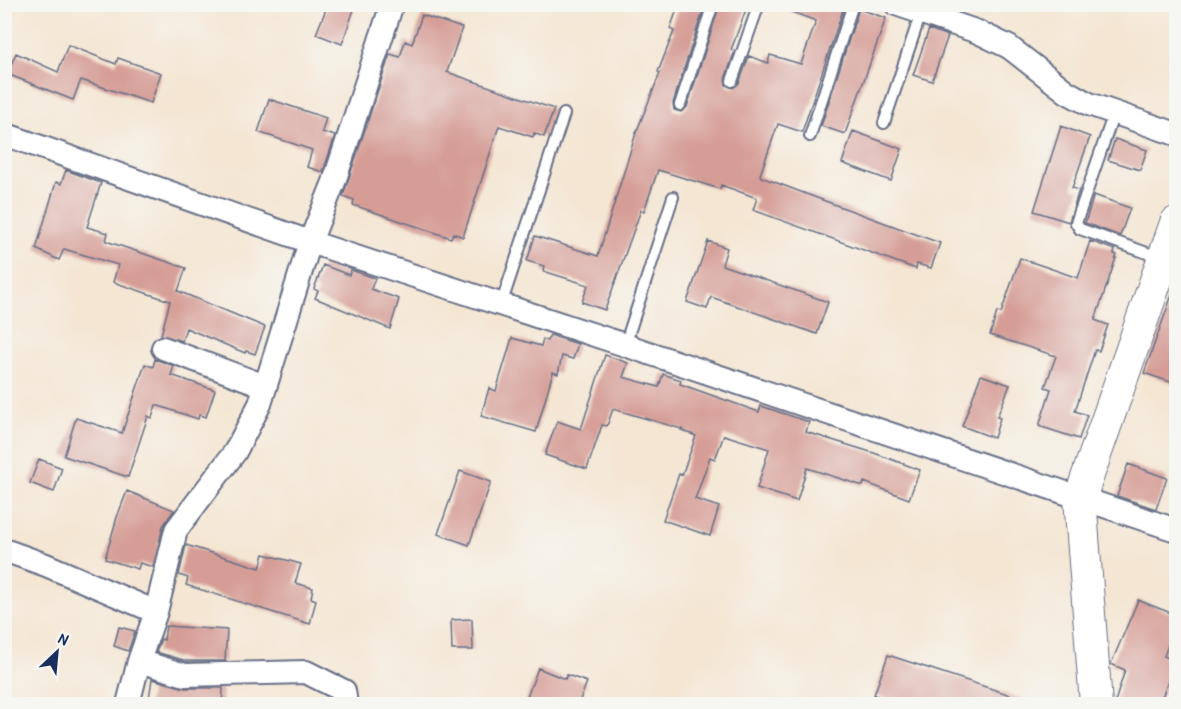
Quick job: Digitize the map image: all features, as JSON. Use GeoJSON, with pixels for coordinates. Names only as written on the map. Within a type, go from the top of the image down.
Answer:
{"type":"FeatureCollection","features":[{"type":"Feature","properties":{"kind":"street"},"geometry":{"type":"LineString","coordinates":[[128,705],[139,661],[156,612],[176,530],[235,452],[260,404],[310,242],[334,182],[392,4]]}},
{"type":"Feature","properties":{"kind":"street"},"geometry":{"type":"LineString","coordinates":[[896,4],[978,32],[1009,48],[1067,92],[1089,104],[1176,134]]}},
{"type":"Feature","properties":{"kind":"street"},"geometry":{"type":"LineString","coordinates":[[7,139],[1176,530]]}},
{"type":"Feature","properties":{"kind":"street"},"geometry":{"type":"LineString","coordinates":[[1096,705],[1080,498],[1170,261],[1176,223]]}},
{"type":"Feature","properties":{"kind":"street"},"geometry":{"type":"LineString","coordinates":[[163,348],[265,386]]}},
{"type":"Feature","properties":{"kind":"street"},"geometry":{"type":"LineString","coordinates":[[4,550],[46,565],[156,612]]}},
{"type":"Feature","properties":{"kind":"street"},"geometry":{"type":"LineString","coordinates":[[139,661],[185,675],[306,672],[344,691],[346,705]]}},
{"type":"Feature","properties":{"kind":"lane"},"geometry":{"type":"LineString","coordinates":[[680,105],[713,4]]}},
{"type":"Feature","properties":{"kind":"lane"},"geometry":{"type":"LineString","coordinates":[[732,81],[759,4]]}},
{"type":"Feature","properties":{"kind":"lane"},"geometry":{"type":"LineString","coordinates":[[810,136],[853,4]]}},
{"type":"Feature","properties":{"kind":"lane"},"geometry":{"type":"LineString","coordinates":[[884,123],[921,13]]}},
{"type":"Feature","properties":{"kind":"lane"},"geometry":{"type":"LineString","coordinates":[[1114,113],[1076,223],[1080,229],[1170,261]]}},
{"type":"Feature","properties":{"kind":"lane"},"geometry":{"type":"LineString","coordinates":[[501,305],[564,114]]}},
{"type":"Feature","properties":{"kind":"lane"},"geometry":{"type":"LineString","coordinates":[[626,345],[673,197]]}},
{"type":"Feature","properties":{"kind":"building"},"geometry":{"type":"Polygon","coordinates":[[[328,4],[356,4],[342,44],[316,34],[328,4]]]}},
{"type":"Feature","properties":{"kind":"building"},"geometry":{"type":"Polygon","coordinates":[[[679,4],[705,4],[673,103],[674,110],[681,112],[687,107],[720,4],[748,4],[731,50],[735,51],[725,79],[726,85],[733,88],[739,83],[749,56],[768,63],[770,55],[801,64],[816,21],[776,6],[776,4],[845,4],[802,132],[778,124],[760,175],[940,243],[931,268],[917,264],[916,269],[753,210],[757,198],[721,185],[720,189],[658,170],[605,310],[582,302],[588,285],[543,271],[544,266],[527,261],[535,236],[598,256],[636,133],[674,31],[670,29],[679,4]]]}},
{"type":"Feature","properties":{"kind":"building"},"geometry":{"type":"Polygon","coordinates":[[[859,9],[886,18],[845,134],[821,126],[859,9]]]}},
{"type":"Feature","properties":{"kind":"building"},"geometry":{"type":"Polygon","coordinates":[[[422,15],[462,28],[447,72],[554,109],[544,137],[534,133],[533,137],[499,126],[463,237],[453,233],[451,238],[353,205],[354,200],[343,196],[390,54],[400,57],[405,41],[412,44],[422,15]]]}},
{"type":"Feature","properties":{"kind":"building"},"geometry":{"type":"Polygon","coordinates":[[[929,29],[948,36],[932,81],[913,75],[929,29]]]}},
{"type":"Feature","properties":{"kind":"building"},"geometry":{"type":"Polygon","coordinates":[[[68,45],[116,64],[118,58],[161,73],[151,103],[81,80],[73,100],[7,74],[16,53],[58,72],[68,45]]]}},
{"type":"Feature","properties":{"kind":"building"},"geometry":{"type":"Polygon","coordinates":[[[269,99],[326,118],[322,132],[335,136],[323,172],[307,167],[312,150],[258,132],[269,99]]]}},
{"type":"Feature","properties":{"kind":"building"},"geometry":{"type":"Polygon","coordinates":[[[1061,126],[1090,137],[1072,188],[1079,190],[1069,222],[1034,211],[1061,126]]]}},
{"type":"Feature","properties":{"kind":"building"},"geometry":{"type":"Polygon","coordinates":[[[853,131],[902,149],[891,181],[842,163],[853,131]]]}},
{"type":"Feature","properties":{"kind":"building"},"geometry":{"type":"Polygon","coordinates":[[[1115,139],[1147,150],[1140,170],[1108,160],[1115,139]]]}},
{"type":"Feature","properties":{"kind":"building"},"geometry":{"type":"Polygon","coordinates":[[[66,170],[101,183],[87,227],[108,233],[106,241],[186,268],[178,291],[265,327],[255,354],[246,351],[245,353],[186,328],[182,341],[161,335],[170,301],[113,282],[118,265],[64,249],[59,260],[36,249],[56,182],[61,184],[66,170]]]}},
{"type":"Feature","properties":{"kind":"building"},"geometry":{"type":"Polygon","coordinates":[[[1094,195],[1130,208],[1120,236],[1085,223],[1094,195]]]}},
{"type":"Feature","properties":{"kind":"building"},"geometry":{"type":"Polygon","coordinates":[[[708,241],[727,248],[722,265],[828,302],[817,334],[711,297],[707,309],[687,302],[708,241]]]}},
{"type":"Feature","properties":{"kind":"building"},"geometry":{"type":"Polygon","coordinates":[[[1090,241],[1115,250],[1114,254],[1117,255],[1095,320],[1108,325],[1099,351],[1095,350],[1075,411],[1087,415],[1079,439],[1039,426],[1051,389],[1045,387],[1056,356],[990,335],[997,312],[1001,313],[1020,258],[1078,278],[1090,241]]]}},
{"type":"Feature","properties":{"kind":"building"},"geometry":{"type":"Polygon","coordinates":[[[323,265],[349,275],[351,270],[375,278],[371,289],[399,299],[390,329],[315,298],[318,291],[314,289],[323,265]]]}},
{"type":"Feature","properties":{"kind":"building"},"geometry":{"type":"Polygon","coordinates":[[[1174,289],[1176,289],[1176,384],[1144,373],[1174,289]]]}},
{"type":"Feature","properties":{"kind":"building"},"geometry":{"type":"Polygon","coordinates":[[[550,335],[578,344],[573,359],[562,356],[558,374],[553,372],[536,432],[481,416],[489,388],[496,391],[512,338],[541,346],[543,339],[547,341],[550,335]]]}},
{"type":"Feature","properties":{"kind":"building"},"geometry":{"type":"Polygon","coordinates":[[[605,355],[628,363],[623,377],[659,387],[663,374],[681,380],[680,384],[759,412],[761,406],[809,422],[806,432],[920,470],[909,499],[864,482],[863,486],[807,468],[797,501],[757,488],[769,449],[724,435],[715,459],[710,457],[695,499],[719,507],[710,536],[663,520],[679,474],[682,475],[696,436],[682,429],[613,409],[607,426],[602,425],[587,469],[545,455],[557,421],[581,429],[605,355]]]}},
{"type":"Feature","properties":{"kind":"building"},"geometry":{"type":"Polygon","coordinates":[[[155,359],[174,366],[171,375],[215,390],[206,417],[199,415],[198,419],[156,405],[152,418],[148,416],[128,477],[64,456],[76,418],[122,433],[145,364],[153,367],[155,359]]]}},
{"type":"Feature","properties":{"kind":"building"},"geometry":{"type":"Polygon","coordinates":[[[981,375],[1010,385],[997,417],[1000,418],[994,438],[962,426],[981,375]]]}},
{"type":"Feature","properties":{"kind":"building"},"geometry":{"type":"Polygon","coordinates":[[[39,459],[62,468],[54,492],[30,483],[39,459]]]}},
{"type":"Feature","properties":{"kind":"building"},"geometry":{"type":"Polygon","coordinates":[[[1128,464],[1167,478],[1156,509],[1117,496],[1128,464]]]}},
{"type":"Feature","properties":{"kind":"building"},"geometry":{"type":"Polygon","coordinates":[[[460,471],[491,482],[469,545],[438,534],[460,471]]]}},
{"type":"Feature","properties":{"kind":"building"},"geometry":{"type":"Polygon","coordinates":[[[127,491],[174,510],[163,526],[153,567],[140,563],[138,569],[105,559],[127,491]]]}},
{"type":"Feature","properties":{"kind":"building"},"geometry":{"type":"Polygon","coordinates":[[[186,545],[260,568],[264,554],[301,564],[295,583],[313,588],[311,598],[316,600],[310,624],[186,585],[188,578],[179,575],[186,545]]]}},
{"type":"Feature","properties":{"kind":"building"},"geometry":{"type":"Polygon","coordinates":[[[1138,600],[1176,615],[1176,624],[1164,656],[1176,661],[1159,705],[1114,705],[1125,670],[1111,664],[1138,600]]]}},
{"type":"Feature","properties":{"kind":"building"},"geometry":{"type":"Polygon","coordinates":[[[472,619],[473,650],[452,650],[451,620],[472,619]]]}},
{"type":"Feature","properties":{"kind":"building"},"geometry":{"type":"Polygon","coordinates":[[[166,626],[227,630],[225,661],[187,661],[156,652],[161,639],[164,640],[166,626]]]}},
{"type":"Feature","properties":{"kind":"building"},"geometry":{"type":"Polygon","coordinates":[[[119,627],[135,631],[128,651],[114,646],[119,627]]]}},
{"type":"Feature","properties":{"kind":"building"},"geometry":{"type":"Polygon","coordinates":[[[888,655],[1029,701],[1028,705],[905,705],[874,695],[888,655]]]}},
{"type":"Feature","properties":{"kind":"building"},"geometry":{"type":"Polygon","coordinates":[[[538,668],[565,679],[567,675],[587,682],[578,705],[524,705],[538,668]]]}},
{"type":"Feature","properties":{"kind":"building"},"geometry":{"type":"Polygon","coordinates":[[[152,679],[185,688],[223,688],[222,705],[148,705],[152,679]]]}}]}
